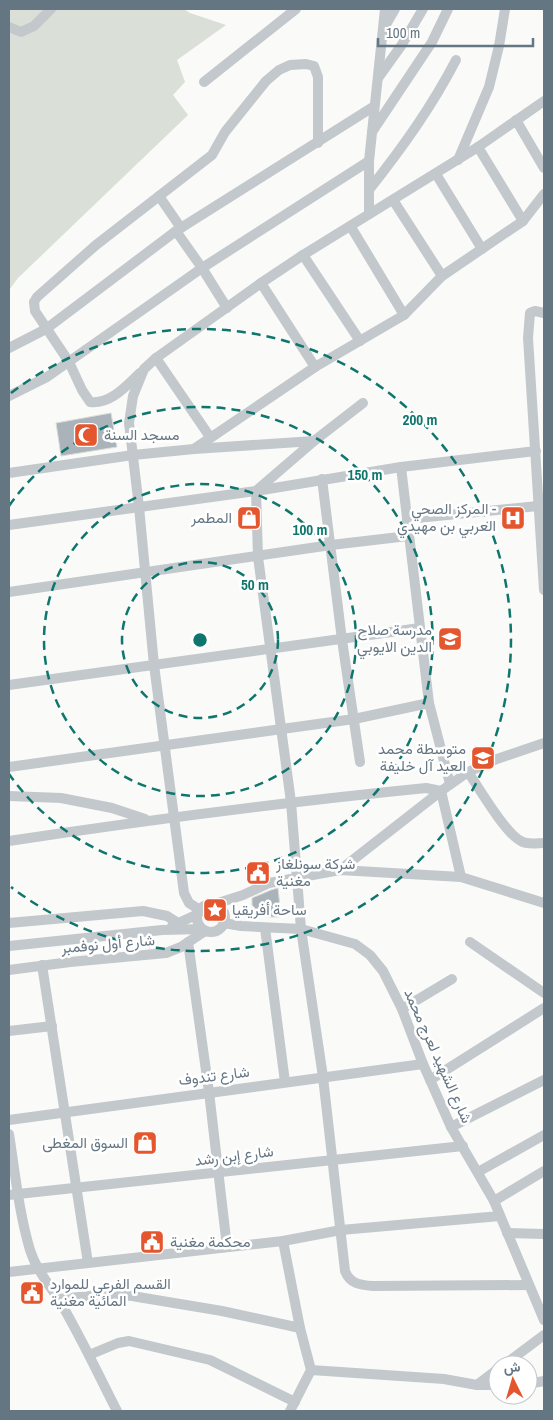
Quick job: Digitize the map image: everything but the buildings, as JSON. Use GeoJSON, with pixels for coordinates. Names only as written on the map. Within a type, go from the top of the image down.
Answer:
{"type":"FeatureCollection","features":[{"type":"Feature","properties":{"kind":"street"},"geometry":{"type":"LineString","coordinates":[[9,27],[20,32],[34,26],[51,9]]}},
{"type":"Feature","properties":{"kind":"street"},"geometry":{"type":"LineString","coordinates":[[204,82],[296,9]]}},
{"type":"Feature","properties":{"kind":"street"},"geometry":{"type":"LineString","coordinates":[[369,214],[369,161],[373,108],[385,9]]}},
{"type":"Feature","properties":{"kind":"street"},"geometry":{"type":"LineString","coordinates":[[382,32],[395,9]]}},
{"type":"Feature","properties":{"kind":"street"},"geometry":{"type":"LineString","coordinates":[[377,79],[401,46],[423,9]]}},
{"type":"Feature","properties":{"kind":"street"},"geometry":{"type":"LineString","coordinates":[[372,133],[418,64],[448,9]]}},
{"type":"Feature","properties":{"kind":"street"},"geometry":{"type":"LineString","coordinates":[[458,160],[489,87],[499,46],[505,9]]}},
{"type":"Feature","properties":{"kind":"street"},"geometry":{"type":"LineString","coordinates":[[369,190],[409,138],[439,92],[456,60]]}},
{"type":"Feature","properties":{"kind":"street"},"geometry":{"type":"LineString","coordinates":[[318,143],[318,77],[314,66],[306,64],[290,65],[279,70],[266,81],[225,132],[212,155],[96,245],[37,297],[33,306],[46,329],[69,362],[86,398],[90,402],[98,403],[110,398],[156,358],[261,283],[303,255],[458,160],[544,102]]}},
{"type":"Feature","properties":{"kind":"street"},"geometry":{"type":"LineString","coordinates":[[9,348],[46,329],[179,230],[318,143],[330,133],[373,108]]}},
{"type":"Feature","properties":{"kind":"street"},"geometry":{"type":"LineString","coordinates":[[516,120],[544,168]]}},
{"type":"Feature","properties":{"kind":"street"},"geometry":{"type":"LineString","coordinates":[[478,147],[523,221]]}},
{"type":"Feature","properties":{"kind":"street"},"geometry":{"type":"LineString","coordinates":[[9,396],[47,378],[202,268],[369,161]]}},
{"type":"Feature","properties":{"kind":"street"},"geometry":{"type":"LineString","coordinates":[[436,174],[482,249]]}},
{"type":"Feature","properties":{"kind":"street"},"geometry":{"type":"LineString","coordinates":[[194,449],[315,367],[404,315],[442,276],[523,221],[544,194]]}},
{"type":"Feature","properties":{"kind":"street"},"geometry":{"type":"LineString","coordinates":[[159,196],[227,308]]}},
{"type":"Feature","properties":{"kind":"street"},"geometry":{"type":"LineString","coordinates":[[393,200],[442,276]]}},
{"type":"Feature","properties":{"kind":"street"},"geometry":{"type":"LineString","coordinates":[[351,227],[404,315]]}},
{"type":"Feature","properties":{"kind":"street"},"geometry":{"type":"LineString","coordinates":[[303,255],[360,341]]}},
{"type":"Feature","properties":{"kind":"street"},"geometry":{"type":"LineString","coordinates":[[261,283],[315,367]]}},
{"type":"Feature","properties":{"kind":"street"},"geometry":{"type":"LineString","coordinates":[[544,314],[532,311],[529,315],[529,369],[544,590]]}},
{"type":"Feature","properties":{"kind":"street"},"geometry":{"type":"LineString","coordinates":[[156,358],[210,437]]}},
{"type":"Feature","properties":{"kind":"street"},"geometry":{"type":"LineString","coordinates":[[144,369],[133,396],[129,423],[132,455],[139,507],[154,665],[185,896],[188,903],[199,912]]}},
{"type":"Feature","properties":{"kind":"street"},"geometry":{"type":"LineString","coordinates":[[256,491],[314,441],[363,403]]}},
{"type":"Feature","properties":{"kind":"street"},"geometry":{"type":"LineString","coordinates":[[9,473],[132,455],[314,441]]}},
{"type":"Feature","properties":{"kind":"street"},"geometry":{"type":"LineString","coordinates":[[9,525],[256,491],[401,467],[536,451]]}},
{"type":"Feature","properties":{"kind":"street"},"geometry":{"type":"LineString","coordinates":[[401,467],[429,703],[450,784]]}},
{"type":"Feature","properties":{"kind":"street"},"geometry":{"type":"LineString","coordinates":[[322,479],[342,640],[360,762]]}},
{"type":"Feature","properties":{"kind":"street"},"geometry":{"type":"LineString","coordinates":[[256,491],[258,557],[291,802],[301,929],[323,1077],[344,1271],[352,1282],[360,1285],[528,1284]]}},
{"type":"Feature","properties":{"kind":"street"},"geometry":{"type":"LineString","coordinates":[[407,519],[538,506]]}},
{"type":"Feature","properties":{"kind":"street"},"geometry":{"type":"LineString","coordinates":[[9,592],[330,545],[408,536]]}},
{"type":"Feature","properties":{"kind":"street"},"geometry":{"type":"LineString","coordinates":[[9,685],[420,628]]}},
{"type":"Feature","properties":{"kind":"street"},"geometry":{"type":"LineString","coordinates":[[9,768],[354,718],[429,703]]}},
{"type":"Feature","properties":{"kind":"street"},"geometry":{"type":"LineString","coordinates":[[340,870],[468,772],[497,758],[544,743]]}},
{"type":"Feature","properties":{"kind":"street"},"geometry":{"type":"LineString","coordinates":[[468,772],[504,824],[519,841],[525,843],[544,843]]}},
{"type":"Feature","properties":{"kind":"street"},"geometry":{"type":"LineString","coordinates":[[9,841],[148,820],[291,802],[426,788],[441,791]]}},
{"type":"Feature","properties":{"kind":"street"},"geometry":{"type":"LineString","coordinates":[[441,791],[461,877]]}},
{"type":"Feature","properties":{"kind":"street"},"geometry":{"type":"LineString","coordinates":[[9,796],[61,798],[112,808],[148,820]]}},
{"type":"Feature","properties":{"kind":"street"},"geometry":{"type":"LineString","coordinates":[[243,895],[216,931],[204,930],[198,922],[199,912],[207,905],[243,895],[269,883],[340,870],[461,877],[542,900]]}},
{"type":"Feature","properties":{"kind":"street"},"geometry":{"type":"LineString","coordinates":[[212,905],[220,907],[225,915],[225,921]]}},
{"type":"Feature","properties":{"kind":"street","name":"شارع أول نوفمبر"},"geometry":{"type":"LineString","coordinates":[[9,923],[143,911],[167,916],[178,923]]}},
{"type":"Feature","properties":{"kind":"street","name":"شارع أول نوفمبر"},"geometry":{"type":"LineString","coordinates":[[162,930],[199,912]]}},
{"type":"Feature","properties":{"kind":"street","name":"شارع الشهيد لعرج محمد"},"geometry":{"type":"LineString","coordinates":[[225,921],[241,926],[301,929],[355,944],[370,955],[383,971],[402,1009],[423,1064],[451,1127],[494,1201],[544,1320]]}},
{"type":"Feature","properties":{"kind":"street"},"geometry":{"type":"LineString","coordinates":[[266,928],[285,1082]]}},
{"type":"Feature","properties":{"kind":"street","name":"شارع أول نوفمبر"},"geometry":{"type":"LineString","coordinates":[[9,946],[162,930],[204,930]]}},
{"type":"Feature","properties":{"kind":"street","name":"شارع أول نوفمبر"},"geometry":{"type":"LineString","coordinates":[[9,970],[166,953],[181,947],[204,930]]}},
{"type":"Feature","properties":{"kind":"street"},"geometry":{"type":"LineString","coordinates":[[188,942],[209,1092],[227,1247]]}},
{"type":"Feature","properties":{"kind":"street"},"geometry":{"type":"LineString","coordinates":[[470,942],[544,993]]}},
{"type":"Feature","properties":{"kind":"street"},"geometry":{"type":"LineString","coordinates":[[42,965],[88,1263]]}},
{"type":"Feature","properties":{"kind":"street"},"geometry":{"type":"LineString","coordinates":[[402,1009],[452,979]]}},
{"type":"Feature","properties":{"kind":"street"},"geometry":{"type":"LineString","coordinates":[[430,1080],[544,1008]]}},
{"type":"Feature","properties":{"kind":"street"},"geometry":{"type":"LineString","coordinates":[[9,1031],[52,1026]]}},
{"type":"Feature","properties":{"kind":"street","name":"شارع تندوف"},"geometry":{"type":"LineString","coordinates":[[9,1120],[423,1064]]}},
{"type":"Feature","properties":{"kind":"street"},"geometry":{"type":"LineString","coordinates":[[451,1127],[544,1080]]}},
{"type":"Feature","properties":{"kind":"street"},"geometry":{"type":"LineString","coordinates":[[9,1134],[14,1194],[30,1250],[38,1269],[58,1299],[89,1354],[117,1411]]}},
{"type":"Feature","properties":{"kind":"street"},"geometry":{"type":"LineString","coordinates":[[478,1172],[544,1134]]}},
{"type":"Feature","properties":{"kind":"street","name":"شارع إبن رشد"},"geometry":{"type":"LineString","coordinates":[[14,1194],[463,1146]]}},
{"type":"Feature","properties":{"kind":"street"},"geometry":{"type":"LineString","coordinates":[[494,1201],[544,1171]]}},
{"type":"Feature","properties":{"kind":"street"},"geometry":{"type":"LineString","coordinates":[[9,1272],[283,1241],[341,1230],[500,1216]]}},
{"type":"Feature","properties":{"kind":"street"},"geometry":{"type":"LineString","coordinates":[[507,1233],[544,1234]]}},
{"type":"Feature","properties":{"kind":"street"},"geometry":{"type":"LineString","coordinates":[[89,1354],[129,1341],[210,1360],[293,1407],[311,1370],[300,1328],[283,1241]]}},
{"type":"Feature","properties":{"kind":"street"},"geometry":{"type":"LineString","coordinates":[[58,1299],[111,1294],[132,1296],[222,1311],[300,1328]]}},
{"type":"Feature","properties":{"kind":"street"},"geometry":{"type":"LineString","coordinates":[[517,1355],[544,1335]]}},
{"type":"Feature","properties":{"kind":"street"},"geometry":{"type":"LineString","coordinates":[[311,1370],[444,1379],[488,1385]]}},
{"type":"Feature","properties":{"kind":"street"},"geometry":{"type":"LineString","coordinates":[[477,1385],[488,1377]]}},
{"type":"Feature","properties":{"kind":"shaded area"},"geometry":{"type":"Polygon","coordinates":[[[9,9],[184,9],[190,13],[226,25],[177,60],[185,82],[173,95],[188,115],[18,278],[9,290],[9,9]]]}},
{"type":"Feature","properties":{"kind":"place","name":"مسجد السنة"},"geometry":{"type":"Point","coordinates":[86,435]}},
{"type":"Feature","properties":{"kind":"place","name":"المطمر"},"geometry":{"type":"Point","coordinates":[249,518]}},
{"type":"Feature","properties":{"kind":"place","name":"المركز الصحي - العربي بن مهيدي"},"geometry":{"type":"Point","coordinates":[513,518]}},
{"type":"Feature","properties":{"kind":"place","name":"مدرسة صلاح الدين الايوبي"},"geometry":{"type":"Point","coordinates":[450,639]}},
{"type":"Feature","properties":{"kind":"place","name":"متوسطة محمد العيد آل خليفة"},"geometry":{"type":"Point","coordinates":[483,758]}},
{"type":"Feature","properties":{"kind":"place","name":"شركة سونلغاز مغنية"},"geometry":{"type":"Point","coordinates":[258,873]}},
{"type":"Feature","properties":{"kind":"place","name":"ساحة أفريقيا"},"geometry":{"type":"Point","coordinates":[215,910]}},
{"type":"Feature","properties":{"kind":"place","name":"السوق المغطى"},"geometry":{"type":"Point","coordinates":[145,1143]}},
{"type":"Feature","properties":{"kind":"place","name":"محكمة مغنية"},"geometry":{"type":"Point","coordinates":[152,1242]}},
{"type":"Feature","properties":{"kind":"place","name":"القسم الفرعي للموارد المائية مغنية"},"geometry":{"type":"Point","coordinates":[32,1293]}}]}
